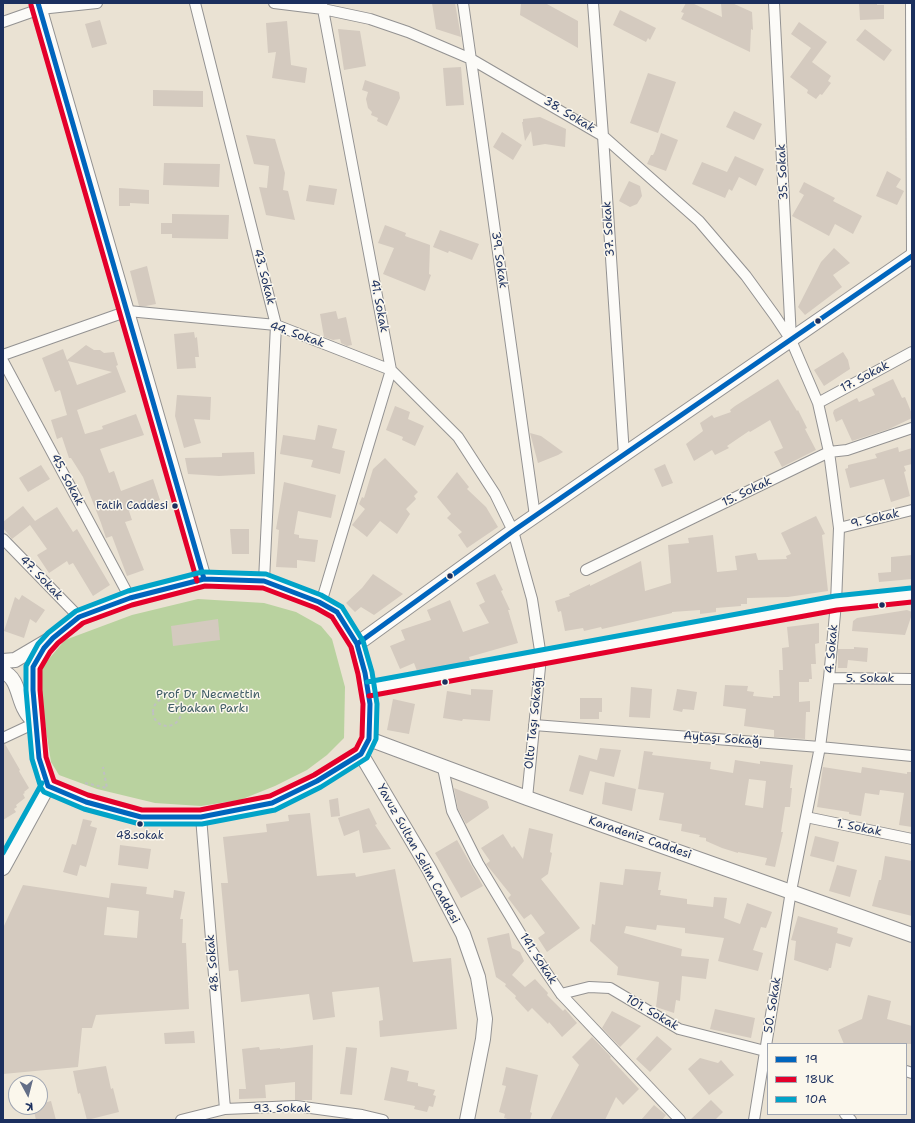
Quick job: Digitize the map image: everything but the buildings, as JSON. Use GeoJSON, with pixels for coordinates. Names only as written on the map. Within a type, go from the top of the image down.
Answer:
{"type":"FeatureCollection","features":[{"type":"Feature","properties":{"kind":"street"},"geometry":{"type":"LineString","coordinates":[[3,22],[39,6],[97,3]]}},
{"type":"Feature","properties":{"kind":"street","name":"43. Sokak"},"geometry":{"type":"LineString","coordinates":[[195,3],[276,325],[264,582]]}},
{"type":"Feature","properties":{"kind":"street","name":"38. Sokak"},"geometry":{"type":"LineString","coordinates":[[274,3],[323,6],[370,19],[408,32],[471,59],[603,136],[699,220],[746,276],[791,340]]}},
{"type":"Feature","properties":{"kind":"street","name":"39. Sokak"},"geometry":{"type":"LineString","coordinates":[[463,3],[535,516]]}},
{"type":"Feature","properties":{"kind":"street","name":"37. Sokak"},"geometry":{"type":"LineString","coordinates":[[593,3],[624,455]]}},
{"type":"Feature","properties":{"kind":"street","name":"35. Sokak"},"geometry":{"type":"LineString","coordinates":[[774,3],[791,340]]}},
{"type":"Feature","properties":{"kind":"street"},"geometry":{"type":"LineString","coordinates":[[357,644],[513,531],[912,256],[911,3]]}},
{"type":"Feature","properties":{"kind":"street"},"geometry":{"type":"LineString","coordinates":[[39,6],[204,579]]}},
{"type":"Feature","properties":{"kind":"street","name":"41. Sokak"},"geometry":{"type":"LineString","coordinates":[[321,603],[391,370],[323,6]]}},
{"type":"Feature","properties":{"kind":"street","name":"44. Sokak"},"geometry":{"type":"LineString","coordinates":[[3,354],[128,311],[276,325],[391,370],[458,438],[495,494],[513,531]]}},
{"type":"Feature","properties":{"kind":"street","name":"4. Sokak"},"geometry":{"type":"LineString","coordinates":[[791,340],[818,403],[829,452],[839,528],[836,603],[829,678],[820,747],[791,891]]}},
{"type":"Feature","properties":{"kind":"street","name":"17. Sokak"},"geometry":{"type":"LineString","coordinates":[[818,403],[912,352]]}},
{"type":"Feature","properties":{"kind":"street","name":"45. Sokak"},"geometry":{"type":"LineString","coordinates":[[3,362],[130,598]]}},
{"type":"Feature","properties":{"kind":"street","name":"15. Sokak"},"geometry":{"type":"LineString","coordinates":[[586,570],[829,452],[847,450],[912,428]]}},
{"type":"Feature","properties":{"kind":"street","name":"9. Sokak"},"geometry":{"type":"LineString","coordinates":[[839,528],[912,510]]}},
{"type":"Feature","properties":{"kind":"street","name":"Oltu Taşı Sokağı"},"geometry":{"type":"LineString","coordinates":[[513,531],[532,599],[541,657],[527,798]]}},
{"type":"Feature","properties":{"kind":"street","name":"47. Sokak"},"geometry":{"type":"LineString","coordinates":[[3,539],[79,617]]}},
{"type":"Feature","properties":{"kind":"street"},"geometry":{"type":"LineString","coordinates":[[3,868],[48,786],[39,758],[35,723],[33,667],[44,648],[53,638],[79,617],[130,598],[204,579],[264,582],[321,603],[337,612],[357,644],[365,673],[370,704],[368,739],[361,754],[316,782],[272,803],[201,816],[141,816],[86,802],[48,786]]}},
{"type":"Feature","properties":{"kind":"street"},"geometry":{"type":"LineString","coordinates":[[368,689],[836,603],[912,595]]}},
{"type":"Feature","properties":{"kind":"street"},"geometry":{"type":"LineString","coordinates":[[3,661],[15,660],[53,638]]}},
{"type":"Feature","properties":{"kind":"street"},"geometry":{"type":"LineString","coordinates":[[3,672],[6,673],[15,684],[24,710],[35,723]]}},
{"type":"Feature","properties":{"kind":"street","name":"5. Sokak"},"geometry":{"type":"LineString","coordinates":[[829,678],[912,679]]}},
{"type":"Feature","properties":{"kind":"street"},"geometry":{"type":"LineString","coordinates":[[3,738],[35,723]]}},
{"type":"Feature","properties":{"kind":"street","name":"Aytaşı Sokağı"},"geometry":{"type":"LineString","coordinates":[[534,725],[820,747],[912,756]]}},
{"type":"Feature","properties":{"kind":"street","name":"Karadeniz Caddesi"},"geometry":{"type":"LineString","coordinates":[[368,739],[443,768],[912,935]]}},
{"type":"Feature","properties":{"kind":"street","name":"Yavuz Sultan Selim Caddesi"},"geometry":{"type":"LineString","coordinates":[[361,754],[429,869],[463,934],[478,977],[485,1019],[483,1039],[467,1120]]}},
{"type":"Feature","properties":{"kind":"street","name":"141. Sokak"},"geometry":{"type":"LineString","coordinates":[[443,768],[452,811],[478,863],[525,941],[561,994],[680,1120]]}},
{"type":"Feature","properties":{"kind":"street","name":"48. Sokak"},"geometry":{"type":"LineString","coordinates":[[201,816],[225,1109]]}},
{"type":"Feature","properties":{"kind":"street","name":"1. Sokak"},"geometry":{"type":"LineString","coordinates":[[806,817],[912,839]]}},
{"type":"Feature","properties":{"kind":"street","name":"50. Sokak"},"geometry":{"type":"LineString","coordinates":[[768,1043],[791,891]]}},
{"type":"Feature","properties":{"kind":"street","name":"101. Sokak"},"geometry":{"type":"LineString","coordinates":[[561,994],[589,987],[610,988],[680,1030],[767,1052]]}},
{"type":"Feature","properties":{"kind":"street","name":"50. Sokak"},"geometry":{"type":"LineString","coordinates":[[754,1120],[767,1052]]}},
{"type":"Feature","properties":{"kind":"street","name":"93. Sokak"},"geometry":{"type":"LineString","coordinates":[[181,1120],[225,1109],[296,1106],[362,1115],[383,1120]]}},
{"type":"Feature","properties":{"kind":"path"},"geometry":{"type":"LineString","coordinates":[[171,698],[180,706],[181,715],[179,719],[170,725],[157,721],[154,714],[154,707],[156,703],[162,699],[171,698]]}},
{"type":"Feature","properties":{"kind":"path"},"geometry":{"type":"LineString","coordinates":[[85,783],[107,788],[103,767]]}},
{"type":"Feature","properties":{"kind":"green space","name":"Prof Dr Necmettin Erbakan Parkı"},"geometry":{"type":"Polygon","coordinates":[[[198,599],[264,603],[296,612],[321,626],[332,639],[345,687],[344,738],[327,755],[307,770],[275,786],[240,800],[201,806],[155,803],[97,789],[59,775],[51,762],[37,673],[65,640],[132,615],[198,599]]]}},
{"type":"Feature","properties":{"kind":"transit line","name":"19"},"geometry":{"type":"LineString","coordinates":[[38,3],[204,579]]}},
{"type":"Feature","properties":{"kind":"transit line","name":"18UK"},"geometry":{"type":"LineString","coordinates":[[31,5],[197,581]]}},
{"type":"Feature","properties":{"kind":"transit line","name":"19"},"geometry":{"type":"LineString","coordinates":[[357,644],[513,531],[912,256]]}},
{"type":"Feature","properties":{"kind":"transit line","name":"10A"},"geometry":{"type":"LineString","coordinates":[[202,572],[128,591],[76,611],[48,633],[38,644],[26,666],[26,690],[32,759],[41,788],[44,792],[84,809],[140,824],[202,824],[275,810],[321,787],[367,758],[376,739],[377,704],[372,672],[363,641],[342,607],[321,595],[266,574],[204,572]]}},
{"type":"Feature","properties":{"kind":"transit line","name":"19"},"geometry":{"type":"LineString","coordinates":[[204,579],[264,581],[319,602],[337,612],[357,644],[365,673],[370,704],[369,739],[361,754],[317,781],[272,803],[201,817],[141,817],[86,802],[48,786],[39,758],[33,690],[33,667],[44,648],[53,638],[79,617],[130,598],[204,579]]}},
{"type":"Feature","properties":{"kind":"transit line","name":"18UK"},"geometry":{"type":"LineString","coordinates":[[205,586],[263,588],[316,608],[332,617],[351,647],[358,674],[363,704],[362,737],[356,749],[314,775],[270,796],[200,810],[142,810],[88,795],[54,781],[46,757],[40,690],[40,669],[50,652],[58,643],[83,623],[132,605],[205,586]]}},
{"type":"Feature","properties":{"kind":"transit line","name":"10A"},"geometry":{"type":"LineString","coordinates":[[367,682],[835,596],[911,588]]}},
{"type":"Feature","properties":{"kind":"transit line","name":"18UK"},"geometry":{"type":"LineString","coordinates":[[369,696],[837,610],[912,602]]}},
{"type":"Feature","properties":{"kind":"transit line","name":"10A"},"geometry":{"type":"LineString","coordinates":[[3,853],[42,783]]}},
{"type":"Feature","properties":{"kind":"place","name":"Fatih Caddesi"},"geometry":{"type":"Point","coordinates":[175,506]}},
{"type":"Feature","properties":{"kind":"place","name":"48.sokak"},"geometry":{"type":"Point","coordinates":[140,824]}}]}
